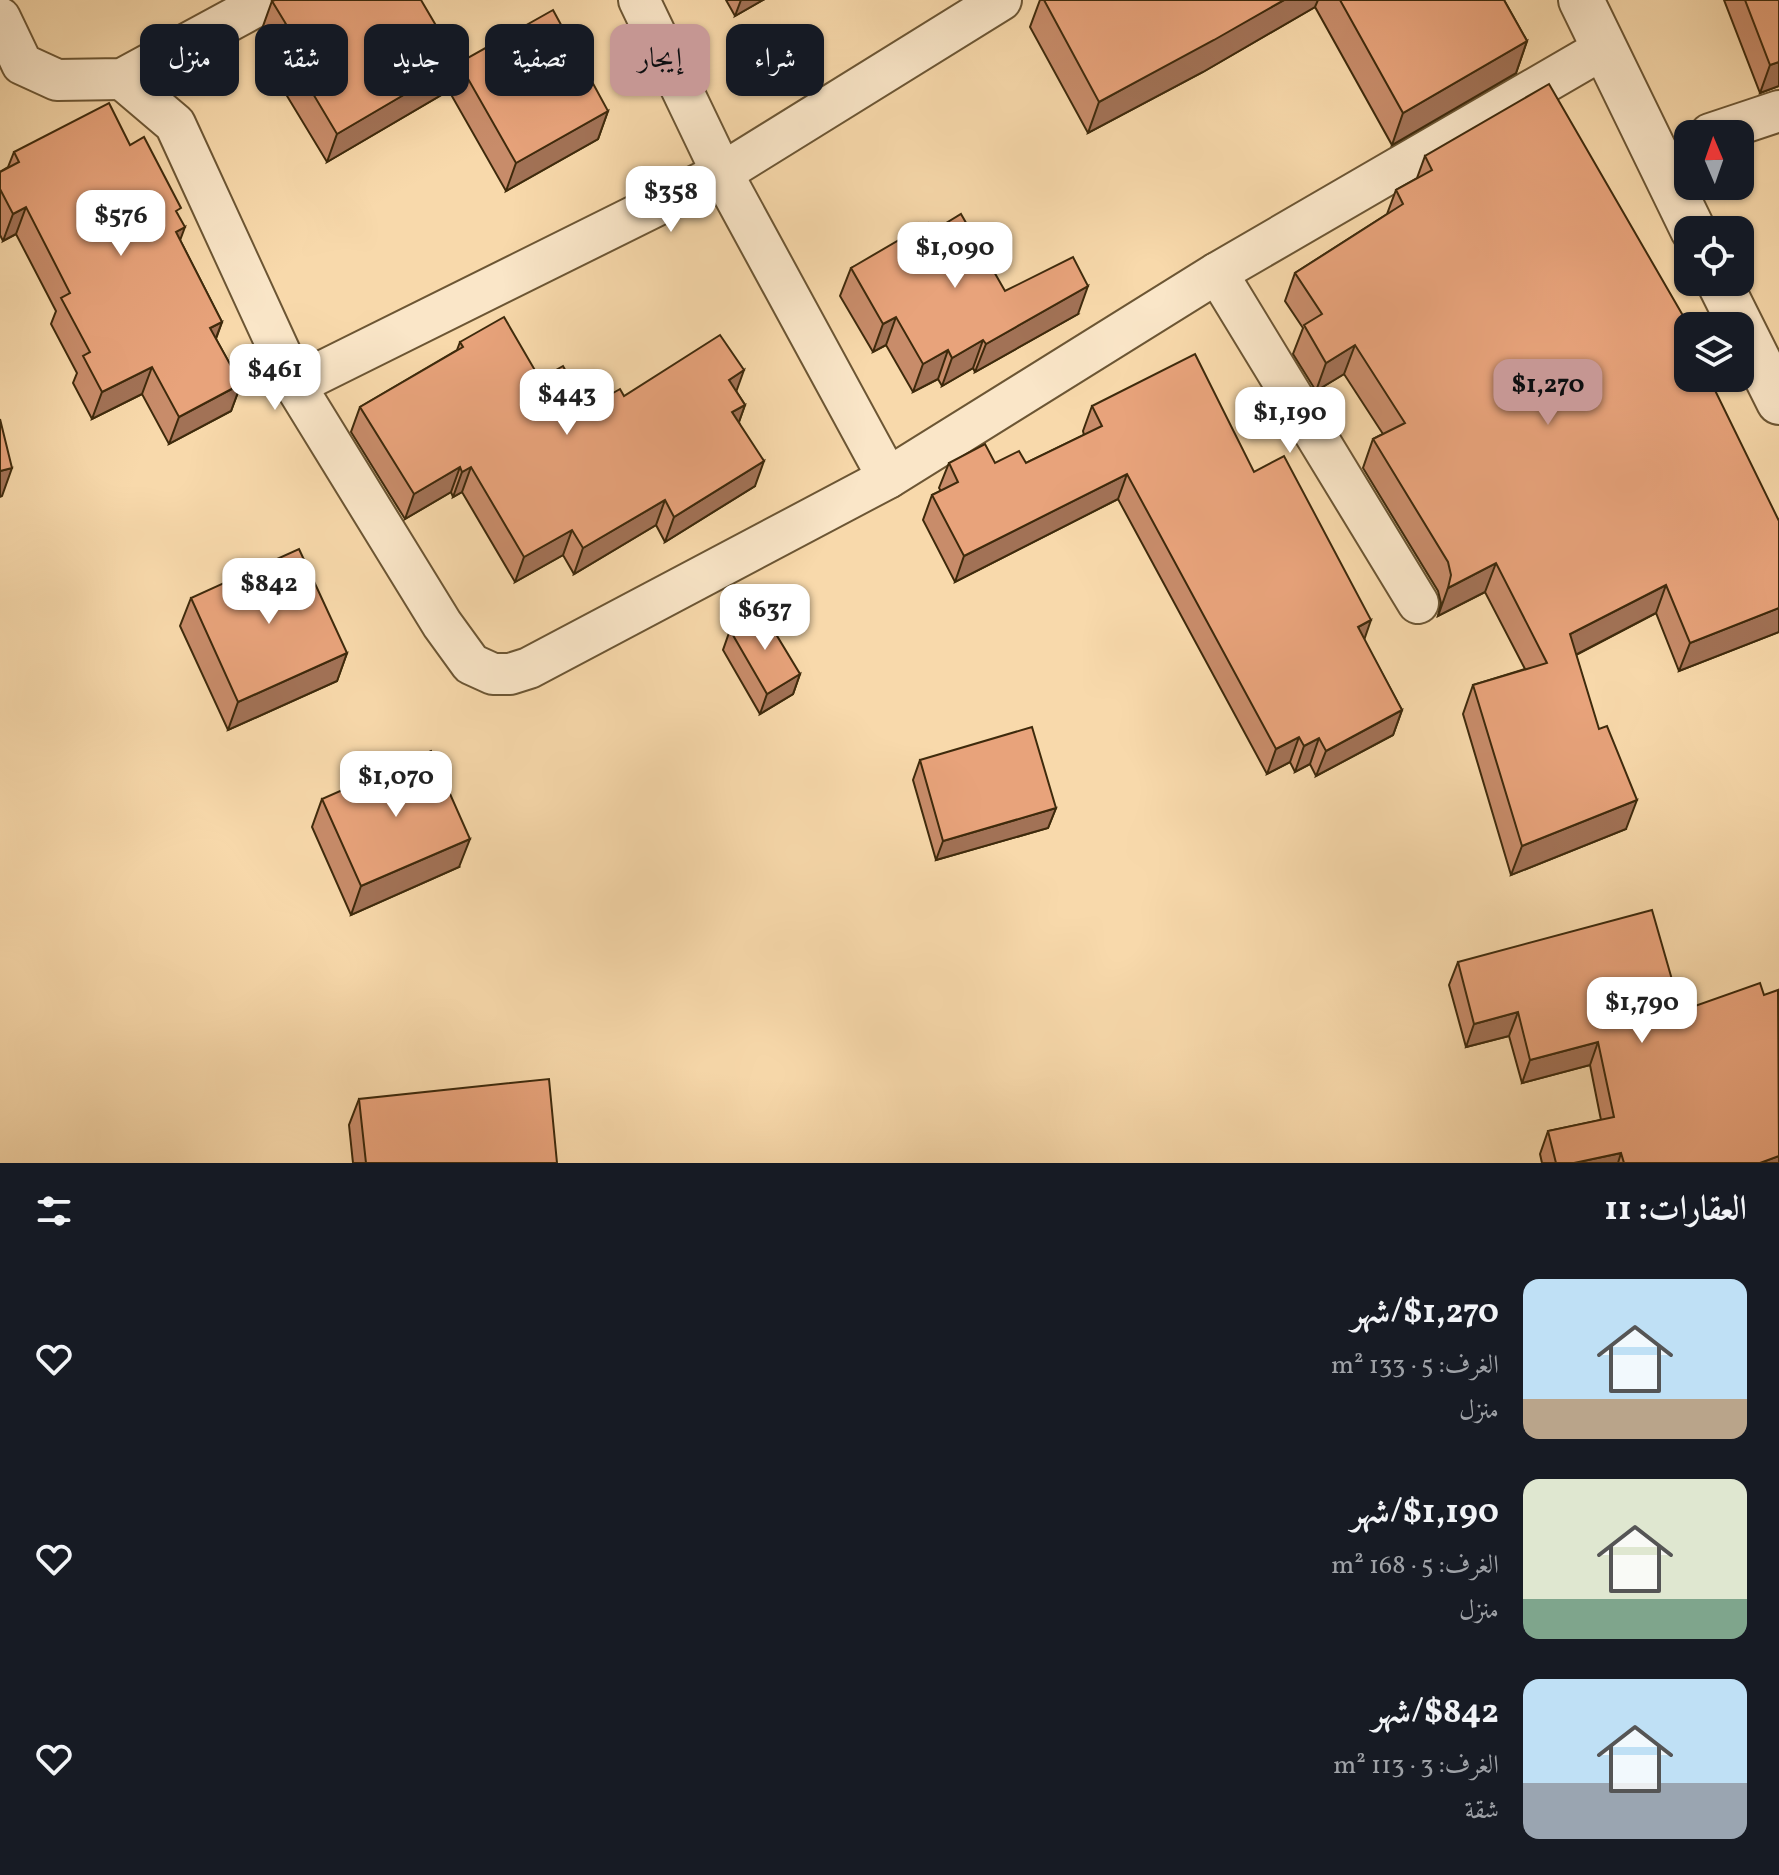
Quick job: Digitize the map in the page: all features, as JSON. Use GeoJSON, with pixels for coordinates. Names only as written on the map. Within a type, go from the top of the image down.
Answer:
{"type":"FeatureCollection","features":[{"type":"Feature","properties":{"kind":"street"},"geometry":{"type":"LineString","coordinates":[[0,18],[22,64],[57,80],[122,79],[268,0]]}},
{"type":"Feature","properties":{"kind":"street"},"geometry":{"type":"LineString","coordinates":[[639,0],[722,173],[888,478]]}},
{"type":"Feature","properties":{"kind":"street"},"geometry":{"type":"LineString","coordinates":[[295,385],[722,173],[1001,0]]}},
{"type":"Feature","properties":{"kind":"street"},"geometry":{"type":"LineString","coordinates":[[1581,0],[1603,49],[1671,147],[1689,216]]}},
{"type":"Feature","properties":{"kind":"street"},"geometry":{"type":"LineString","coordinates":[[122,79],[175,124],[295,385],[442,624],[471,664],[493,674],[510,674],[529,668],[888,478],[1217,273],[1603,49]]}},
{"type":"Feature","properties":{"kind":"street"},"geometry":{"type":"LineString","coordinates":[[1752,120],[1779,111]]}},
{"type":"Feature","properties":{"kind":"street"},"geometry":{"type":"LineString","coordinates":[[1217,273],[1418,603]]}},
{"type":"Feature","properties":{"kind":"street"},"geometry":{"type":"LineString","coordinates":[[1726,296],[1776,391]]}},
{"type":"Feature","properties":{"kind":"building"},"geometry":{"type":"Polygon","coordinates":[[[421,0],[435,24],[364,24],[364,96],[402,96],[337,134],[314,96],[348,96],[348,24],[286,24],[272,1],[421,0]]]}},
{"type":"Feature","properties":{"kind":"building"},"geometry":{"type":"Polygon","coordinates":[[[1044,0],[1284,0],[1099,102],[1044,0]]]}},
{"type":"Feature","properties":{"kind":"building"},"geometry":{"type":"Polygon","coordinates":[[[1340,0],[1504,0],[1527,41],[1403,113],[1340,0]]]}},
{"type":"Feature","properties":{"kind":"building"},"geometry":{"type":"Polygon","coordinates":[[[1745,0],[1779,0],[1779,62],[1770,65],[1745,0]]]}},
{"type":"Feature","properties":{"kind":"building"},"geometry":{"type":"Polygon","coordinates":[[[553,10],[561,24],[528,24],[553,10]]]}},
{"type":"Feature","properties":{"kind":"building"},"geometry":{"type":"Polygon","coordinates":[[[485,48],[485,96],[594,96],[594,85],[608,111],[516,163],[469,81],[469,57],[485,48]]]}},
{"type":"Feature","properties":{"kind":"building"},"geometry":{"type":"Polygon","coordinates":[[[1549,84],[1681,312],[1674,312],[1674,392],[1716,392],[1779,521],[1779,608],[1690,643],[1666,585],[1570,634],[1599,729],[1607,726],[1637,800],[1522,846],[1473,685],[1547,663],[1496,563],[1448,588],[1451,575],[1448,562],[1373,439],[1405,423],[1355,345],[1326,363],[1304,325],[1322,314],[1295,273],[1403,204],[1396,190],[1432,170],[1425,156],[1549,84]]]}},
{"type":"Feature","properties":{"kind":"building"},"geometry":{"type":"Polygon","coordinates":[[[109,103],[130,145],[144,137],[181,208],[176,211],[185,227],[176,232],[222,322],[210,328],[241,384],[179,417],[152,367],[102,392],[83,356],[90,352],[61,298],[70,293],[26,207],[13,214],[0,189],[0,172],[19,162],[14,152],[109,103]]]}},
{"type":"Feature","properties":{"kind":"building"},"geometry":{"type":"Polygon","coordinates":[[[961,214],[1005,291],[1073,257],[1088,286],[986,344],[983,340],[952,358],[948,350],[923,364],[896,317],[883,324],[851,268],[928,223],[933,231],[961,214]]]}},
{"type":"Feature","properties":{"kind":"building"},"geometry":{"type":"Polygon","coordinates":[[[504,317],[540,379],[563,366],[587,408],[620,389],[624,396],[720,335],[744,370],[729,380],[745,405],[732,412],[764,461],[674,517],[665,500],[583,548],[572,530],[524,557],[471,467],[462,472],[460,467],[414,494],[360,407],[463,347],[460,342],[504,317]]]}},
{"type":"Feature","properties":{"kind":"building"},"geometry":{"type":"Polygon","coordinates":[[[1195,354],[1254,472],[1284,456],[1371,620],[1358,627],[1402,710],[1326,751],[1319,738],[1304,746],[1299,737],[1276,749],[1127,474],[964,556],[932,495],[958,482],[949,463],[985,444],[995,463],[1019,451],[1026,463],[1102,426],[1092,406],[1195,354]]]}},
{"type":"Feature","properties":{"kind":"building"},"geometry":{"type":"Polygon","coordinates":[[[0,419],[12,468],[0,471],[0,419]]]}},
{"type":"Feature","properties":{"kind":"building"},"geometry":{"type":"Polygon","coordinates":[[[299,549],[347,653],[238,702],[191,598],[299,549]]]}},
{"type":"Feature","properties":{"kind":"building"},"geometry":{"type":"Polygon","coordinates":[[[762,611],[800,674],[767,694],[730,630],[762,611]]]}},
{"type":"Feature","properties":{"kind":"building"},"geometry":{"type":"Polygon","coordinates":[[[1032,727],[1056,808],[943,841],[920,760],[1032,727]]]}},
{"type":"Feature","properties":{"kind":"building"},"geometry":{"type":"Polygon","coordinates":[[[431,751],[470,839],[361,886],[322,799],[431,751]]]}},
{"type":"Feature","properties":{"kind":"building"},"geometry":{"type":"Polygon","coordinates":[[[1652,910],[1681,1011],[1760,983],[1764,995],[1778,990],[1779,1156],[1760,1163],[1624,1163],[1621,1153],[1574,1163],[1556,1163],[1548,1131],[1614,1117],[1598,1042],[1530,1060],[1518,1012],[1474,1024],[1458,962],[1652,910]]]}},
{"type":"Feature","properties":{"kind":"building"},"geometry":{"type":"Polygon","coordinates":[[[549,1079],[557,1163],[366,1163],[359,1099],[549,1079]]]}}]}
